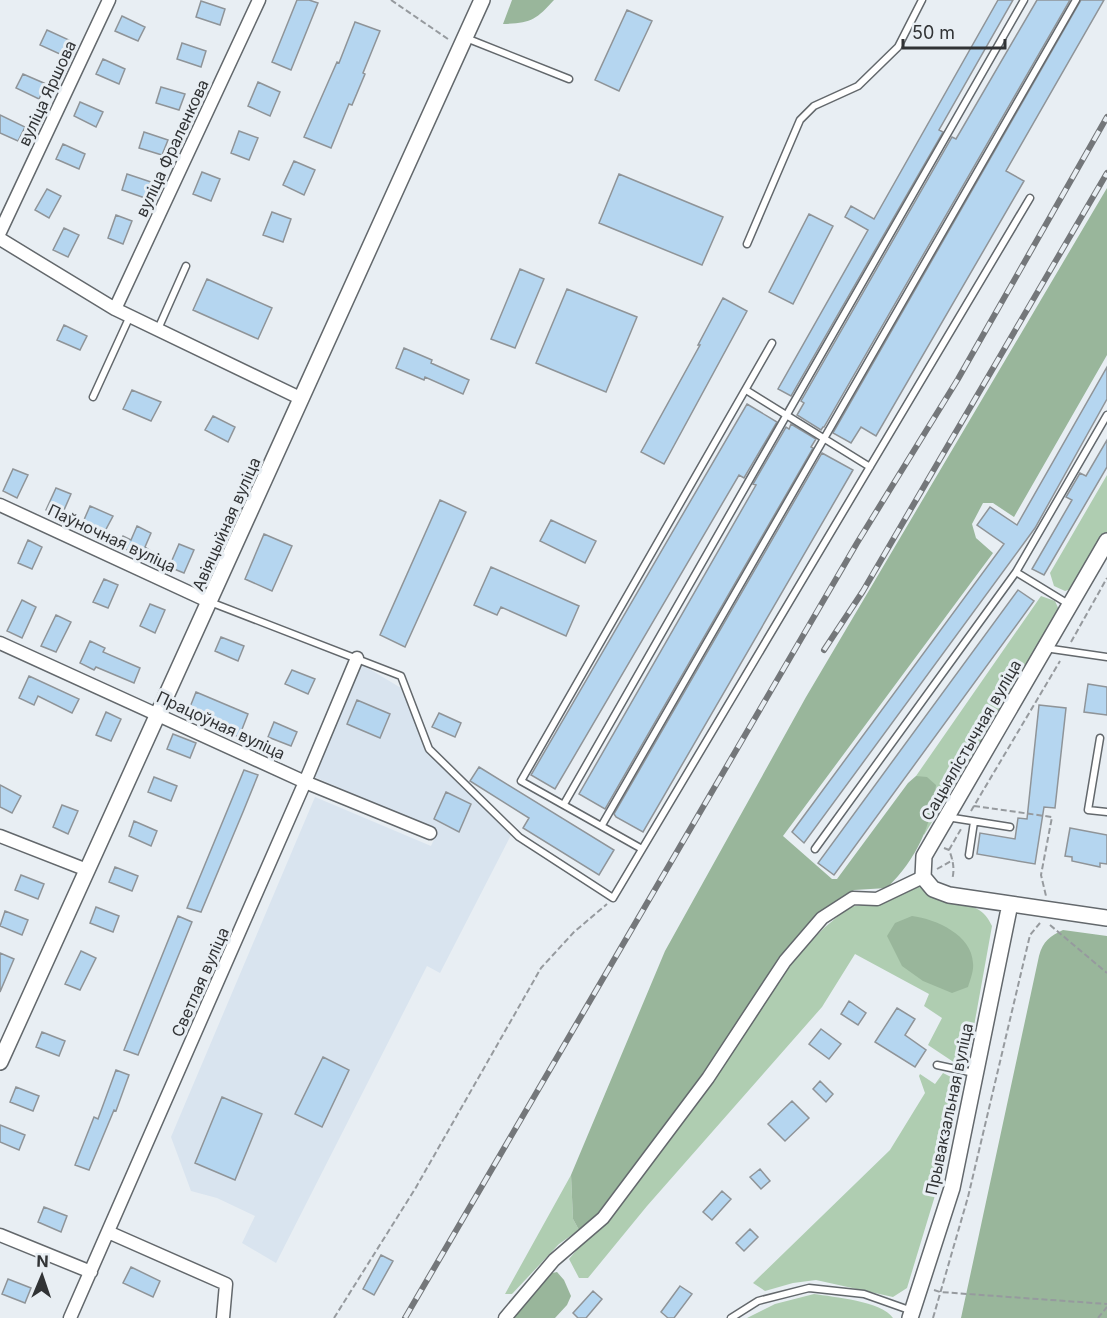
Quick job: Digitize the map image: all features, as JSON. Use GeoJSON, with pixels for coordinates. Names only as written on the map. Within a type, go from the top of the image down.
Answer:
{"type":"FeatureCollection","features":[{"type":"Feature","properties":{"kind":"street","name":"вуліца Яршова"},"geometry":{"type":"LineString","coordinates":[[0,232],[109,0]]}},
{"type":"Feature","properties":{"kind":"street","name":"вуліца Фраленкова"},"geometry":{"type":"LineString","coordinates":[[115,309],[259,0]]}},
{"type":"Feature","properties":{"kind":"street","name":"Авіяцыйная вуліца"},"geometry":{"type":"LineString","coordinates":[[0,1062],[482,0]]}},
{"type":"Feature","properties":{"kind":"street"},"geometry":{"type":"LineString","coordinates":[[0,240],[115,309],[302,399]]}},
{"type":"Feature","properties":{"kind":"street","name":"Паўночная вуліца"},"geometry":{"type":"LineString","coordinates":[[0,505],[210,602]]}},
{"type":"Feature","properties":{"kind":"street","name":"Сацыялістычная вуліца"},"geometry":{"type":"LineString","coordinates":[[923,877],[924,856],[1107,541]]}},
{"type":"Feature","properties":{"kind":"street","name":"Працоўная вуліца"},"geometry":{"type":"LineString","coordinates":[[0,643],[305,783],[430,833]]}},
{"type":"Feature","properties":{"kind":"street","name":"Светлая вуліца"},"geometry":{"type":"LineString","coordinates":[[70,1318],[305,783],[357,658]]}},
{"type":"Feature","properties":{"kind":"street"},"geometry":{"type":"LineString","coordinates":[[0,836],[87,870]]}},
{"type":"Feature","properties":{"kind":"street"},"geometry":{"type":"LineString","coordinates":[[505,1318],[554,1260],[603,1218],[708,1078],[785,961],[822,918],[853,898],[877,899],[923,877],[933,889],[949,895],[1107,918]]}},
{"type":"Feature","properties":{"kind":"street","name":"Прывакзальная вуліца"},"geometry":{"type":"LineString","coordinates":[[911,1315],[952,1188],[1010,904]]}},
{"type":"Feature","properties":{"kind":"street"},"geometry":{"type":"LineString","coordinates":[[108,1232],[226,1284],[223,1318]]}},
{"type":"Feature","properties":{"kind":"street"},"geometry":{"type":"LineString","coordinates":[[0,1235],[91,1272]]}},
{"type":"Feature","properties":{"kind":"lane"},"geometry":{"type":"LineString","coordinates":[[747,244],[800,120],[814,106],[858,86],[898,46],[921,0]]}},
{"type":"Feature","properties":{"kind":"lane"},"geometry":{"type":"LineString","coordinates":[[564,804],[1024,0]]}},
{"type":"Feature","properties":{"kind":"lane"},"geometry":{"type":"LineString","coordinates":[[602,825],[1076,0]]}},
{"type":"Feature","properties":{"kind":"lane"},"geometry":{"type":"LineString","coordinates":[[463,43],[569,79]]}},
{"type":"Feature","properties":{"kind":"lane"},"geometry":{"type":"LineString","coordinates":[[210,602],[401,676],[429,749],[519,837],[613,898],[1030,198]]}},
{"type":"Feature","properties":{"kind":"lane"},"geometry":{"type":"LineString","coordinates":[[158,330],[186,266]]}},
{"type":"Feature","properties":{"kind":"lane"},"geometry":{"type":"LineString","coordinates":[[93,397],[130,316]]}},
{"type":"Feature","properties":{"kind":"lane"},"geometry":{"type":"LineString","coordinates":[[642,849],[521,781],[772,344]]}},
{"type":"Feature","properties":{"kind":"lane"},"geometry":{"type":"LineString","coordinates":[[746,390],[870,467]]}},
{"type":"Feature","properties":{"kind":"lane"},"geometry":{"type":"LineString","coordinates":[[815,849],[1016,572],[1107,415]]}},
{"type":"Feature","properties":{"kind":"lane"},"geometry":{"type":"LineString","coordinates":[[1016,572],[1070,605]]}},
{"type":"Feature","properties":{"kind":"lane"},"geometry":{"type":"LineString","coordinates":[[1044,648],[1107,657]]}},
{"type":"Feature","properties":{"kind":"lane"},"geometry":{"type":"LineString","coordinates":[[1100,738],[1089,810],[1107,812]]}},
{"type":"Feature","properties":{"kind":"lane"},"geometry":{"type":"LineString","coordinates":[[947,817],[1010,827]]}},
{"type":"Feature","properties":{"kind":"lane"},"geometry":{"type":"LineString","coordinates":[[969,855],[974,822]]}},
{"type":"Feature","properties":{"kind":"lane"},"geometry":{"type":"LineString","coordinates":[[937,1065],[975,1073]]}},
{"type":"Feature","properties":{"kind":"lane"},"geometry":{"type":"LineString","coordinates":[[731,1318],[758,1301],[809,1288],[864,1294],[911,1315]]}},
{"type":"Feature","properties":{"kind":"path"},"geometry":{"type":"LineString","coordinates":[[391,0],[463,43]]}},
{"type":"Feature","properties":{"kind":"path"},"geometry":{"type":"LineString","coordinates":[[1069,645],[1107,578]]}},
{"type":"Feature","properties":{"kind":"path"},"geometry":{"type":"LineString","coordinates":[[949,850],[1063,656]]}},
{"type":"Feature","properties":{"kind":"path"},"geometry":{"type":"LineString","coordinates":[[975,806],[1053,817],[1041,875],[1047,900]]}},
{"type":"Feature","properties":{"kind":"path"},"geometry":{"type":"LineString","coordinates":[[941,847],[949,850],[953,860],[954,873],[951,884]]}},
{"type":"Feature","properties":{"kind":"path"},"geometry":{"type":"LineString","coordinates":[[334,1318],[415,1189],[541,968],[574,932],[613,898]]}},
{"type":"Feature","properties":{"kind":"path"},"geometry":{"type":"LineString","coordinates":[[933,1318],[968,1197],[1030,935],[1040,924],[1041,917]]}},
{"type":"Feature","properties":{"kind":"path"},"geometry":{"type":"LineString","coordinates":[[1050,924],[1107,973]]}},
{"type":"Feature","properties":{"kind":"path"},"geometry":{"type":"LineString","coordinates":[[921,1285],[940,1292],[1107,1305]]}},
{"type":"Feature","properties":{"kind":"path"},"geometry":{"type":"LineString","coordinates":[[1098,1318],[1107,1305]]}},
{"type":"Feature","properties":{"kind":"shaded area"},"geometry":{"type":"Polygon","coordinates":[[[361,664],[401,688],[425,738],[466,780],[512,833],[440,973],[427,966],[276,1263],[242,1243],[255,1216],[217,1198],[191,1191],[171,1137],[315,797],[431,846],[438,831],[310,775],[361,664]]]}},
{"type":"Feature","properties":{"kind":"green space"},"geometry":{"type":"Polygon","coordinates":[[[512,0],[554,0],[532,19],[520,23],[503,24],[512,0]]]}},
{"type":"Feature","properties":{"kind":"green space"},"geometry":{"type":"Polygon","coordinates":[[[1107,188],[1107,355],[1014,517],[993,503],[983,503],[972,524],[976,538],[993,553],[783,836],[832,879],[837,879],[908,783],[916,776],[927,777],[936,785],[930,815],[921,841],[907,865],[887,888],[854,890],[808,925],[770,972],[697,1082],[595,1217],[579,1230],[573,1219],[571,1175],[665,951],[806,697],[1107,188]]]}},
{"type":"Feature","properties":{"kind":"green space"},"geometry":{"type":"Polygon","coordinates":[[[1107,475],[1107,532],[1074,588],[1065,591],[1054,586],[1050,573],[1107,475]]]}},
{"type":"Feature","properties":{"kind":"green space"},"geometry":{"type":"Polygon","coordinates":[[[1041,596],[1055,601],[1060,612],[1058,617],[924,835],[916,776],[1041,596]]]}},
{"type":"Feature","properties":{"kind":"green space"},"geometry":{"type":"Polygon","coordinates":[[[918,885],[926,893],[936,898],[977,909],[986,916],[992,926],[967,1065],[958,1065],[928,1045],[942,1018],[924,1006],[929,994],[855,954],[822,1007],[647,1206],[588,1278],[579,1278],[569,1259],[668,1143],[793,960],[824,928],[849,907],[882,902],[918,885]]]}},
{"type":"Feature","properties":{"kind":"green space"},"geometry":{"type":"Polygon","coordinates":[[[912,916],[942,925],[966,944],[971,953],[973,966],[968,987],[952,993],[923,981],[902,966],[887,936],[895,923],[912,916]]]}},
{"type":"Feature","properties":{"kind":"green space"},"geometry":{"type":"Polygon","coordinates":[[[1063,930],[1107,936],[1107,1318],[961,1318],[1039,956],[1048,940],[1063,930]]]}},
{"type":"Feature","properties":{"kind":"green space"},"geometry":{"type":"Polygon","coordinates":[[[943,1073],[961,1082],[962,1088],[937,1189],[907,1288],[893,1297],[816,1280],[793,1283],[765,1291],[753,1283],[890,1150],[925,1093],[920,1074],[935,1084],[943,1073]]]}},
{"type":"Feature","properties":{"kind":"green space"},"geometry":{"type":"Polygon","coordinates":[[[571,1175],[573,1219],[579,1230],[559,1244],[512,1294],[505,1294],[571,1175]]]}},
{"type":"Feature","properties":{"kind":"green space"},"geometry":{"type":"Polygon","coordinates":[[[557,1272],[564,1280],[571,1296],[567,1305],[555,1318],[509,1318],[547,1274],[557,1272]]]}},
{"type":"Feature","properties":{"kind":"green space"},"geometry":{"type":"Polygon","coordinates":[[[814,1294],[868,1304],[887,1312],[893,1318],[747,1318],[775,1304],[814,1294]]]}},
{"type":"Feature","properties":{"kind":"building"},"geometry":{"type":"Polygon","coordinates":[[[297,0],[318,3],[291,70],[272,62],[297,0]]]}},
{"type":"Feature","properties":{"kind":"building"},"geometry":{"type":"Polygon","coordinates":[[[998,0],[1013,0],[939,130],[943,132],[791,396],[778,389],[868,230],[845,217],[851,206],[874,219],[998,0]]]}},
{"type":"Feature","properties":{"kind":"building"},"geometry":{"type":"Polygon","coordinates":[[[1037,0],[1070,0],[821,430],[797,415],[804,403],[801,401],[952,137],[956,139],[1037,0]]]}},
{"type":"Feature","properties":{"kind":"building"},"geometry":{"type":"Polygon","coordinates":[[[1081,0],[1104,0],[1006,171],[1024,181],[876,436],[861,427],[851,443],[833,433],[1081,0]]]}},
{"type":"Feature","properties":{"kind":"building"},"geometry":{"type":"Polygon","coordinates":[[[201,1],[225,9],[220,25],[196,17],[201,1]]]}},
{"type":"Feature","properties":{"kind":"building"},"geometry":{"type":"Polygon","coordinates":[[[627,10],[652,21],[619,91],[595,80],[627,10]]]}},
{"type":"Feature","properties":{"kind":"building"},"geometry":{"type":"Polygon","coordinates":[[[122,16],[145,27],[138,41],[115,31],[122,16]]]}},
{"type":"Feature","properties":{"kind":"building"},"geometry":{"type":"Polygon","coordinates":[[[355,22],[380,31],[363,73],[365,74],[352,105],[349,104],[331,148],[304,137],[337,62],[339,63],[355,22]]]}},
{"type":"Feature","properties":{"kind":"building"},"geometry":{"type":"Polygon","coordinates":[[[47,30],[69,40],[62,55],[40,45],[47,30]]]}},
{"type":"Feature","properties":{"kind":"building"},"geometry":{"type":"Polygon","coordinates":[[[182,43],[206,51],[201,67],[177,59],[182,43]]]}},
{"type":"Feature","properties":{"kind":"building"},"geometry":{"type":"Polygon","coordinates":[[[103,59],[125,69],[119,84],[96,74],[103,59]]]}},
{"type":"Feature","properties":{"kind":"building"},"geometry":{"type":"Polygon","coordinates":[[[23,74],[46,84],[39,99],[16,88],[23,74]]]}},
{"type":"Feature","properties":{"kind":"building"},"geometry":{"type":"Polygon","coordinates":[[[258,82],[280,92],[270,116],[248,106],[258,82]]]}},
{"type":"Feature","properties":{"kind":"building"},"geometry":{"type":"Polygon","coordinates":[[[161,87],[185,94],[179,110],[156,103],[161,87]]]}},
{"type":"Feature","properties":{"kind":"building"},"geometry":{"type":"Polygon","coordinates":[[[80,102],[103,112],[96,127],[74,116],[80,102]]]}},
{"type":"Feature","properties":{"kind":"building"},"geometry":{"type":"Polygon","coordinates":[[[0,115],[25,127],[18,141],[0,133],[0,115]]]}},
{"type":"Feature","properties":{"kind":"building"},"geometry":{"type":"Polygon","coordinates":[[[239,131],[258,138],[249,160],[231,153],[239,131]]]}},
{"type":"Feature","properties":{"kind":"building"},"geometry":{"type":"Polygon","coordinates":[[[144,132],[168,140],[162,155],[139,148],[144,132]]]}},
{"type":"Feature","properties":{"kind":"building"},"geometry":{"type":"Polygon","coordinates":[[[63,144],[85,154],[79,169],[56,159],[63,144]]]}},
{"type":"Feature","properties":{"kind":"building"},"geometry":{"type":"Polygon","coordinates":[[[294,161],[315,170],[304,195],[283,185],[294,161]]]}},
{"type":"Feature","properties":{"kind":"building"},"geometry":{"type":"Polygon","coordinates":[[[202,172],[220,179],[211,201],[193,194],[202,172]]]}},
{"type":"Feature","properties":{"kind":"building"},"geometry":{"type":"Polygon","coordinates":[[[127,174],[151,182],[145,198],[122,190],[127,174]]]}},
{"type":"Feature","properties":{"kind":"building"},"geometry":{"type":"Polygon","coordinates":[[[619,174],[723,217],[702,265],[599,223],[619,174]]]}},
{"type":"Feature","properties":{"kind":"building"},"geometry":{"type":"Polygon","coordinates":[[[47,189],[61,196],[49,218],[35,210],[47,189]]]}},
{"type":"Feature","properties":{"kind":"building"},"geometry":{"type":"Polygon","coordinates":[[[272,212],[291,219],[283,242],[263,235],[272,212]]]}},
{"type":"Feature","properties":{"kind":"building"},"geometry":{"type":"Polygon","coordinates":[[[809,214],[833,226],[793,304],[769,292],[809,214]]]}},
{"type":"Feature","properties":{"kind":"building"},"geometry":{"type":"Polygon","coordinates":[[[116,215],[132,221],[123,244],[108,238],[116,215]]]}},
{"type":"Feature","properties":{"kind":"building"},"geometry":{"type":"Polygon","coordinates":[[[64,228],[79,235],[68,257],[53,250],[64,228]]]}},
{"type":"Feature","properties":{"kind":"building"},"geometry":{"type":"Polygon","coordinates":[[[520,269],[544,279],[515,348],[491,339],[520,269]]]}},
{"type":"Feature","properties":{"kind":"building"},"geometry":{"type":"Polygon","coordinates":[[[207,279],[272,308],[258,339],[193,310],[207,279]]]}},
{"type":"Feature","properties":{"kind":"building"},"geometry":{"type":"Polygon","coordinates":[[[567,289],[637,317],[606,392],[536,363],[567,289]]]}},
{"type":"Feature","properties":{"kind":"building"},"geometry":{"type":"Polygon","coordinates":[[[723,298],[747,311],[664,464],[641,452],[723,298]]]}},
{"type":"Feature","properties":{"kind":"building"},"geometry":{"type":"Polygon","coordinates":[[[64,325],[87,336],[80,350],[57,340],[64,325]]]}},
{"type":"Feature","properties":{"kind":"building"},"geometry":{"type":"Polygon","coordinates":[[[404,348],[469,380],[463,394],[425,377],[424,380],[396,368],[404,348]]]}},
{"type":"Feature","properties":{"kind":"building"},"geometry":{"type":"Polygon","coordinates":[[[1107,367],[1107,399],[1035,528],[804,843],[792,832],[1004,544],[977,525],[990,507],[1017,525],[1107,367]]]}},
{"type":"Feature","properties":{"kind":"building"},"geometry":{"type":"Polygon","coordinates":[[[132,390],[161,402],[151,421],[123,409],[132,390]]]}},
{"type":"Feature","properties":{"kind":"building"},"geometry":{"type":"Polygon","coordinates":[[[747,404],[777,422],[744,478],[739,475],[555,789],[531,775],[747,404]]]}},
{"type":"Feature","properties":{"kind":"building"},"geometry":{"type":"Polygon","coordinates":[[[213,416],[235,427],[228,442],[205,430],[213,416]]]}},
{"type":"Feature","properties":{"kind":"building"},"geometry":{"type":"Polygon","coordinates":[[[791,424],[816,439],[811,447],[813,448],[605,809],[579,794],[756,485],[753,484],[786,427],[789,429],[791,424]]]}},
{"type":"Feature","properties":{"kind":"building"},"geometry":{"type":"Polygon","coordinates":[[[1107,440],[1107,467],[1044,575],[1032,569],[1072,500],[1066,497],[1080,473],[1086,476],[1107,440]]]}},
{"type":"Feature","properties":{"kind":"building"},"geometry":{"type":"Polygon","coordinates":[[[822,453],[853,470],[643,832],[614,814],[822,453]]]}},
{"type":"Feature","properties":{"kind":"building"},"geometry":{"type":"Polygon","coordinates":[[[13,469],[28,475],[17,498],[3,491],[13,469]]]}},
{"type":"Feature","properties":{"kind":"building"},"geometry":{"type":"Polygon","coordinates":[[[56,488],[71,494],[61,517],[46,510],[56,488]]]}},
{"type":"Feature","properties":{"kind":"building"},"geometry":{"type":"Polygon","coordinates":[[[440,500],[466,512],[405,647],[380,635],[440,500]]]}},
{"type":"Feature","properties":{"kind":"building"},"geometry":{"type":"Polygon","coordinates":[[[90,506],[113,516],[105,531],[98,528],[95,535],[80,529],[90,506]]]}},
{"type":"Feature","properties":{"kind":"building"},"geometry":{"type":"Polygon","coordinates":[[[551,520],[596,541],[585,563],[540,541],[551,520]]]}},
{"type":"Feature","properties":{"kind":"building"},"geometry":{"type":"Polygon","coordinates":[[[137,526],[151,533],[145,547],[155,554],[152,561],[119,546],[123,536],[131,540],[137,526]]]}},
{"type":"Feature","properties":{"kind":"building"},"geometry":{"type":"Polygon","coordinates":[[[264,534],[292,546],[272,591],[245,579],[264,534]]]}},
{"type":"Feature","properties":{"kind":"building"},"geometry":{"type":"Polygon","coordinates":[[[28,540],[42,547],[32,569],[18,563],[28,540]]]}},
{"type":"Feature","properties":{"kind":"building"},"geometry":{"type":"Polygon","coordinates":[[[179,544],[194,550],[184,573],[169,567],[179,544]]]}},
{"type":"Feature","properties":{"kind":"building"},"geometry":{"type":"Polygon","coordinates":[[[491,567],[579,606],[566,636],[501,607],[497,615],[474,605],[491,567]]]}},
{"type":"Feature","properties":{"kind":"building"},"geometry":{"type":"Polygon","coordinates":[[[104,579],[118,585],[108,608],[93,602],[104,579]]]}},
{"type":"Feature","properties":{"kind":"building"},"geometry":{"type":"Polygon","coordinates":[[[1018,590],[1034,601],[834,875],[818,863],[1018,590]]]}},
{"type":"Feature","properties":{"kind":"building"},"geometry":{"type":"Polygon","coordinates":[[[22,600],[36,607],[22,638],[7,631],[22,600]]]}},
{"type":"Feature","properties":{"kind":"building"},"geometry":{"type":"Polygon","coordinates":[[[150,604],[165,610],[155,633],[140,626],[150,604]]]}},
{"type":"Feature","properties":{"kind":"building"},"geometry":{"type":"Polygon","coordinates":[[[56,615],[71,622],[56,652],[41,646],[56,615]]]}},
{"type":"Feature","properties":{"kind":"building"},"geometry":{"type":"Polygon","coordinates":[[[221,637],[244,646],[238,661],[215,651],[221,637]]]}},
{"type":"Feature","properties":{"kind":"building"},"geometry":{"type":"Polygon","coordinates":[[[90,641],[105,648],[103,652],[140,668],[134,683],[96,667],[94,670],[80,663],[90,641]]]}},
{"type":"Feature","properties":{"kind":"building"},"geometry":{"type":"Polygon","coordinates":[[[292,670],[315,679],[308,694],[285,684],[292,670]]]}},
{"type":"Feature","properties":{"kind":"building"},"geometry":{"type":"Polygon","coordinates":[[[29,676],[79,699],[72,713],[38,696],[34,705],[19,698],[29,676]]]}},
{"type":"Feature","properties":{"kind":"building"},"geometry":{"type":"Polygon","coordinates":[[[1088,684],[1107,687],[1107,715],[1084,712],[1088,684]]]}},
{"type":"Feature","properties":{"kind":"building"},"geometry":{"type":"Polygon","coordinates":[[[196,692],[248,714],[239,737],[224,731],[227,723],[190,707],[196,692]]]}},
{"type":"Feature","properties":{"kind":"building"},"geometry":{"type":"Polygon","coordinates":[[[357,700],[390,714],[380,738],[347,724],[357,700]]]}},
{"type":"Feature","properties":{"kind":"building"},"geometry":{"type":"Polygon","coordinates":[[[1039,705],[1066,708],[1055,808],[1044,807],[1035,864],[977,854],[980,833],[1015,839],[1018,818],[1027,819],[1039,705]]]}},
{"type":"Feature","properties":{"kind":"building"},"geometry":{"type":"Polygon","coordinates":[[[106,712],[121,719],[111,741],[96,735],[106,712]]]}},
{"type":"Feature","properties":{"kind":"building"},"geometry":{"type":"Polygon","coordinates":[[[439,713],[461,723],[455,737],[432,727],[439,713]]]}},
{"type":"Feature","properties":{"kind":"building"},"geometry":{"type":"Polygon","coordinates":[[[274,722],[297,732],[291,746],[268,737],[274,722]]]}},
{"type":"Feature","properties":{"kind":"building"},"geometry":{"type":"Polygon","coordinates":[[[173,734],[196,743],[190,758],[167,749],[173,734]]]}},
{"type":"Feature","properties":{"kind":"building"},"geometry":{"type":"Polygon","coordinates":[[[479,767],[614,850],[599,875],[523,828],[529,818],[470,781],[479,767]]]}},
{"type":"Feature","properties":{"kind":"building"},"geometry":{"type":"Polygon","coordinates":[[[244,770],[258,775],[243,812],[201,912],[187,908],[244,770]]]}},
{"type":"Feature","properties":{"kind":"building"},"geometry":{"type":"Polygon","coordinates":[[[154,777],[177,786],[171,801],[148,792],[154,777]]]}},
{"type":"Feature","properties":{"kind":"building"},"geometry":{"type":"Polygon","coordinates":[[[0,785],[21,796],[12,813],[0,807],[0,785]]]}},
{"type":"Feature","properties":{"kind":"building"},"geometry":{"type":"Polygon","coordinates":[[[446,792],[471,804],[459,832],[434,819],[446,792]]]}},
{"type":"Feature","properties":{"kind":"building"},"geometry":{"type":"Polygon","coordinates":[[[62,805],[78,811],[68,834],[53,827],[62,805]]]}},
{"type":"Feature","properties":{"kind":"building"},"geometry":{"type":"Polygon","coordinates":[[[134,821],[157,831],[151,846],[129,836],[134,821]]]}},
{"type":"Feature","properties":{"kind":"building"},"geometry":{"type":"Polygon","coordinates":[[[1070,828],[1107,835],[1107,864],[1100,863],[1100,867],[1072,861],[1072,857],[1065,856],[1070,828]]]}},
{"type":"Feature","properties":{"kind":"building"},"geometry":{"type":"Polygon","coordinates":[[[115,867],[138,876],[132,891],[109,882],[115,867]]]}},
{"type":"Feature","properties":{"kind":"building"},"geometry":{"type":"Polygon","coordinates":[[[21,875],[44,884],[38,899],[15,890],[21,875]]]}},
{"type":"Feature","properties":{"kind":"building"},"geometry":{"type":"Polygon","coordinates":[[[96,907],[119,916],[113,932],[90,923],[96,907]]]}},
{"type":"Feature","properties":{"kind":"building"},"geometry":{"type":"Polygon","coordinates":[[[5,911],[28,920],[22,935],[0,926],[5,911]]]}},
{"type":"Feature","properties":{"kind":"building"},"geometry":{"type":"Polygon","coordinates":[[[178,916],[192,922],[138,1055],[124,1050],[178,916]]]}},
{"type":"Feature","properties":{"kind":"building"},"geometry":{"type":"Polygon","coordinates":[[[81,951],[96,958],[80,990],[65,984],[81,951]]]}},
{"type":"Feature","properties":{"kind":"building"},"geometry":{"type":"Polygon","coordinates":[[[0,953],[14,959],[0,992],[0,953]]]}},
{"type":"Feature","properties":{"kind":"building"},"geometry":{"type":"Polygon","coordinates":[[[849,1001],[866,1013],[858,1025],[841,1014],[849,1001]]]}},
{"type":"Feature","properties":{"kind":"building"},"geometry":{"type":"Polygon","coordinates":[[[897,1008],[915,1019],[905,1035],[926,1050],[915,1067],[875,1042],[897,1008]]]}},
{"type":"Feature","properties":{"kind":"building"},"geometry":{"type":"Polygon","coordinates":[[[821,1029],[841,1044],[829,1059],[809,1044],[821,1029]]]}},
{"type":"Feature","properties":{"kind":"building"},"geometry":{"type":"Polygon","coordinates":[[[42,1032],[65,1041],[59,1056],[36,1047],[42,1032]]]}},
{"type":"Feature","properties":{"kind":"building"},"geometry":{"type":"Polygon","coordinates":[[[323,1057],[349,1070],[322,1127],[295,1114],[323,1057]]]}},
{"type":"Feature","properties":{"kind":"building"},"geometry":{"type":"Polygon","coordinates":[[[116,1070],[129,1075],[116,1111],[114,1110],[89,1170],[75,1165],[94,1117],[98,1119],[116,1070]]]}},
{"type":"Feature","properties":{"kind":"building"},"geometry":{"type":"Polygon","coordinates":[[[820,1081],[833,1094],[826,1102],[813,1089],[820,1081]]]}},
{"type":"Feature","properties":{"kind":"building"},"geometry":{"type":"Polygon","coordinates":[[[16,1087],[39,1096],[33,1111],[10,1102],[16,1087]]]}},
{"type":"Feature","properties":{"kind":"building"},"geometry":{"type":"Polygon","coordinates":[[[222,1097],[262,1114],[235,1180],[195,1163],[222,1097]]]}},
{"type":"Feature","properties":{"kind":"building"},"geometry":{"type":"Polygon","coordinates":[[[792,1101],[809,1118],[785,1141],[768,1124],[792,1101]]]}},
{"type":"Feature","properties":{"kind":"building"},"geometry":{"type":"Polygon","coordinates":[[[0,1125],[25,1135],[19,1150],[0,1142],[0,1125]]]}},
{"type":"Feature","properties":{"kind":"building"},"geometry":{"type":"Polygon","coordinates":[[[760,1169],[770,1181],[761,1189],[750,1177],[760,1169]]]}},
{"type":"Feature","properties":{"kind":"building"},"geometry":{"type":"Polygon","coordinates":[[[722,1191],[731,1199],[712,1220],[703,1212],[722,1191]]]}},
{"type":"Feature","properties":{"kind":"building"},"geometry":{"type":"Polygon","coordinates":[[[44,1207],[67,1216],[61,1232],[38,1222],[44,1207]]]}},
{"type":"Feature","properties":{"kind":"building"},"geometry":{"type":"Polygon","coordinates":[[[750,1229],[758,1237],[744,1251],[736,1243],[750,1229]]]}},
{"type":"Feature","properties":{"kind":"building"},"geometry":{"type":"Polygon","coordinates":[[[381,1255],[393,1261],[374,1295],[363,1289],[381,1255]]]}},
{"type":"Feature","properties":{"kind":"building"},"geometry":{"type":"Polygon","coordinates":[[[131,1267],[160,1281],[153,1297],[123,1283],[131,1267]]]}},
{"type":"Feature","properties":{"kind":"building"},"geometry":{"type":"Polygon","coordinates":[[[8,1279],[31,1288],[25,1303],[2,1294],[8,1279]]]}},
{"type":"Feature","properties":{"kind":"building"},"geometry":{"type":"Polygon","coordinates":[[[680,1286],[692,1294],[674,1318],[668,1318],[661,1312],[680,1286]]]}},
{"type":"Feature","properties":{"kind":"building"},"geometry":{"type":"Polygon","coordinates":[[[593,1291],[602,1299],[586,1318],[578,1318],[573,1313],[593,1291]]]}},
{"type":"Feature","properties":{"kind":"railway"},"geometry":{"type":"LineString","coordinates":[[405,1318],[857,543],[958,379],[1107,117]]}},
{"type":"Feature","properties":{"kind":"railway"},"geometry":{"type":"LineString","coordinates":[[824,650],[863,591],[1107,173]]}}]}
